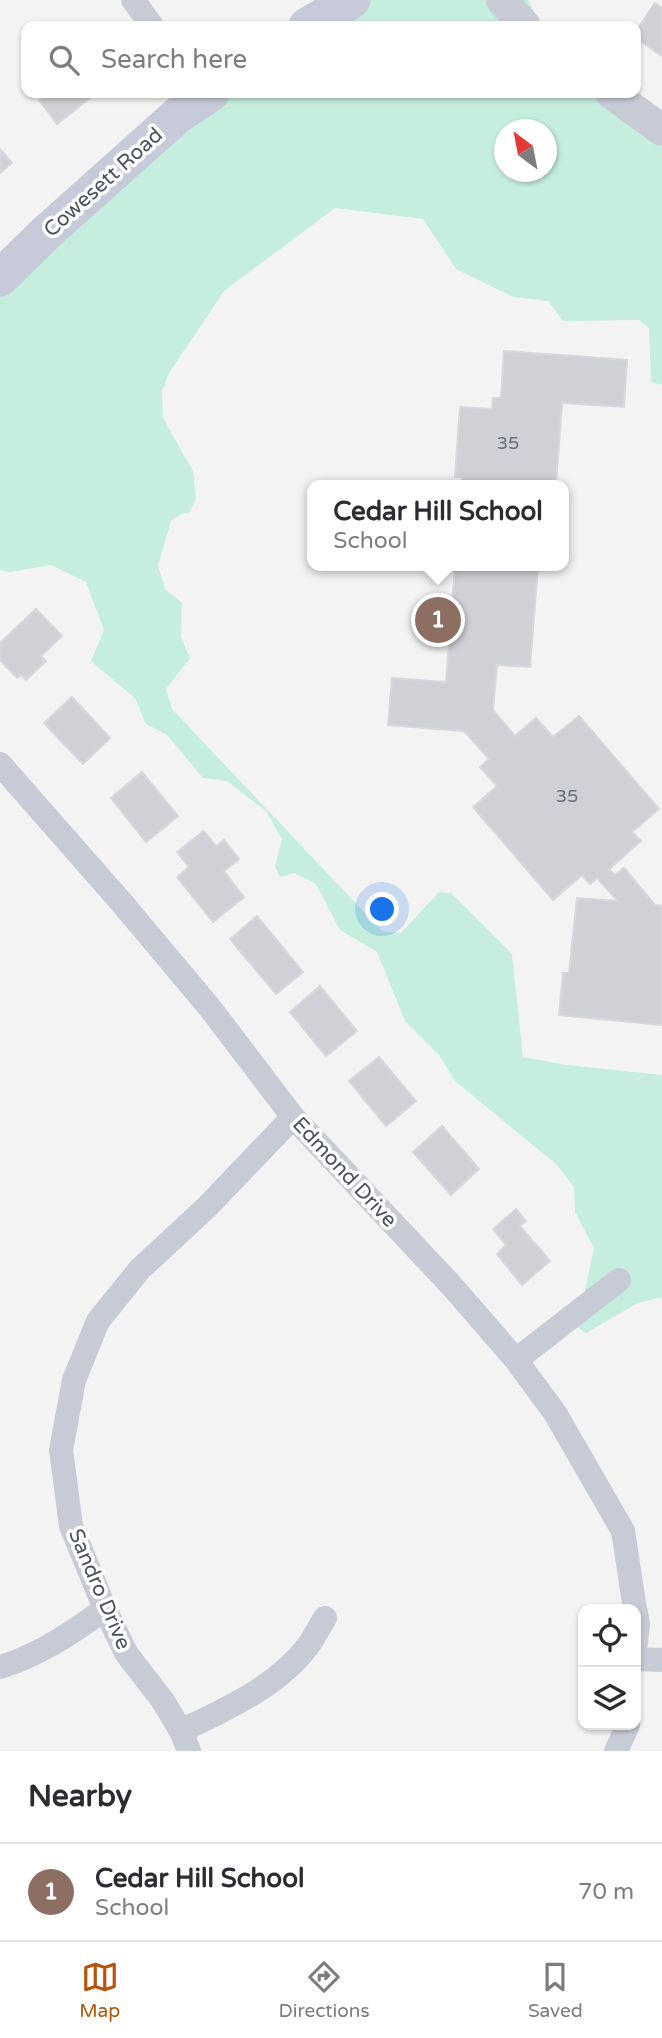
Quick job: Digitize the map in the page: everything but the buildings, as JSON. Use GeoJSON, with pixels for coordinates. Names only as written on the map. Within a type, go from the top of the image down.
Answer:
{"type":"FeatureCollection","features":[{"type":"Feature","properties":{"kind":"main road"},"geometry":{"type":"LineString","coordinates":[[316,21],[352,0]]}},
{"type":"Feature","properties":{"kind":"main road","name":"Cowesett Road"},"geometry":{"type":"LineString","coordinates":[[0,278],[47,232],[200,98]]}},
{"type":"Feature","properties":{"kind":"street"},"geometry":{"type":"LineString","coordinates":[[133,0],[148,21]]}},
{"type":"Feature","properties":{"kind":"street"},"geometry":{"type":"LineString","coordinates":[[502,0],[521,21]]}},
{"type":"Feature","properties":{"kind":"street"},"geometry":{"type":"LineString","coordinates":[[618,98],[662,130]]}},
{"type":"Feature","properties":{"kind":"street","name":"Edmond Drive"},"geometry":{"type":"LineString","coordinates":[[0,764],[192,987],[293,1117],[442,1275],[516,1360],[555,1413],[623,1531],[635,1604]]}},
{"type":"Feature","properties":{"kind":"street","name":"Sandro Drive"},"geometry":{"type":"LineString","coordinates":[[185,1741],[163,1701],[126,1653],[105,1609],[71,1526],[61,1450],[74,1380],[99,1321],[140,1269],[207,1207],[293,1117]]}},
{"type":"Feature","properties":{"kind":"street"},"geometry":{"type":"LineString","coordinates":[[516,1360],[619,1280]]}},
{"type":"Feature","properties":{"kind":"street"},"geometry":{"type":"LineString","coordinates":[[0,1667],[20,1662],[105,1609]]}},
{"type":"Feature","properties":{"kind":"street"},"geometry":{"type":"LineString","coordinates":[[185,1741],[285,1670],[308,1646],[325,1618]]}},
{"type":"Feature","properties":{"kind":"street"},"geometry":{"type":"LineString","coordinates":[[641,1659],[662,1660]]}},
{"type":"Feature","properties":{"kind":"street"},"geometry":{"type":"LineString","coordinates":[[616,1751],[626,1730]]}},
{"type":"Feature","properties":{"kind":"green space"},"geometry":{"type":"Polygon","coordinates":[[[351,0],[528,0],[539,21],[317,21],[351,0]]]}},
{"type":"Feature","properties":{"kind":"green space"},"geometry":{"type":"Polygon","coordinates":[[[198,98],[618,98],[662,131],[662,385],[651,382],[649,328],[639,320],[563,321],[548,301],[513,297],[456,269],[423,219],[335,208],[224,291],[169,373],[162,391],[163,418],[193,471],[196,498],[189,513],[183,513],[171,521],[158,566],[165,589],[182,603],[181,637],[190,658],[166,689],[172,709],[382,931],[401,933],[439,892],[451,893],[512,954],[523,1057],[567,1065],[662,1075],[662,1297],[638,1303],[586,1333],[577,1327],[594,1248],[575,1212],[574,1187],[557,1165],[455,1081],[439,1055],[405,1021],[377,952],[340,930],[316,884],[294,873],[280,877],[275,866],[282,839],[266,811],[227,781],[203,778],[167,735],[146,724],[135,698],[91,661],[104,630],[86,582],[51,565],[10,572],[0,570],[0,275],[198,98]]]}},
{"type":"Feature","properties":{"kind":"place","name":"Cedar Hill School"},"geometry":{"type":"Point","coordinates":[438,620]}}]}
